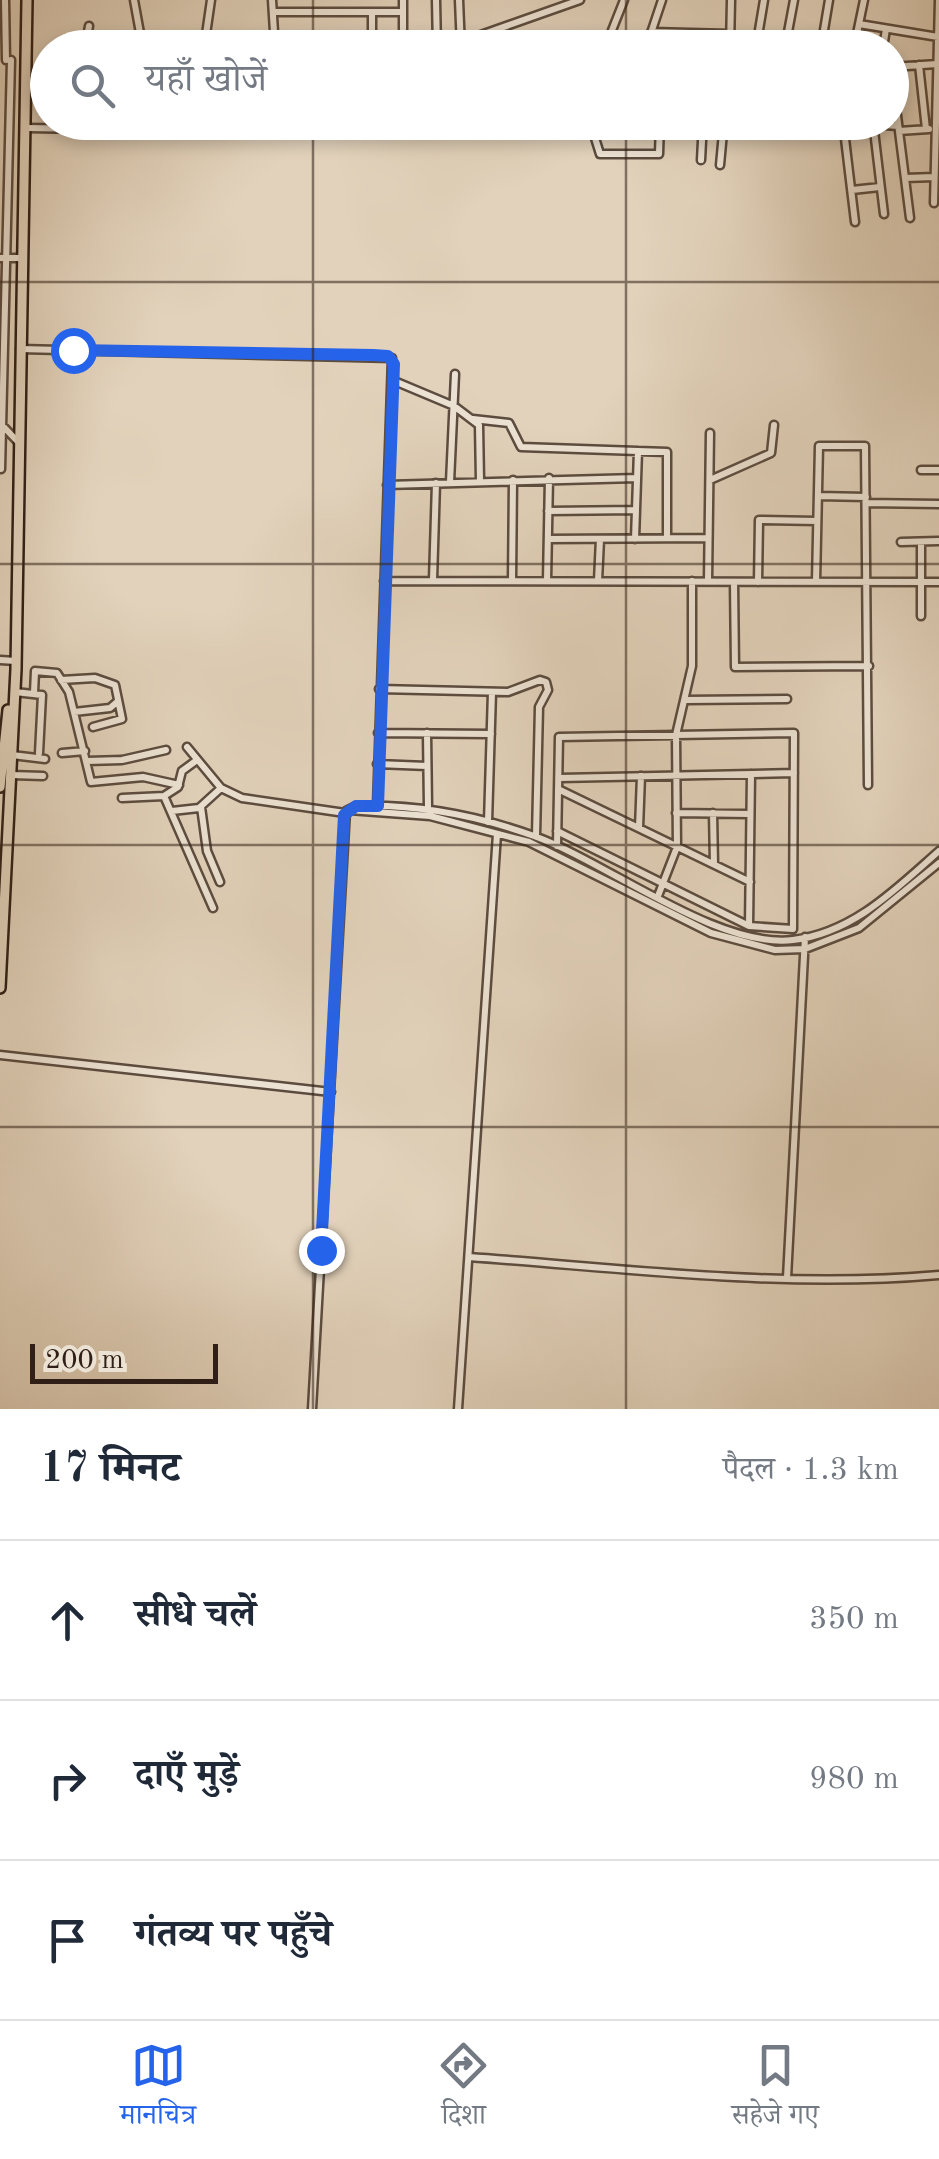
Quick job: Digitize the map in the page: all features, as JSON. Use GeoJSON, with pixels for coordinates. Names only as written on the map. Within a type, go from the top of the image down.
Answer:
{"type":"FeatureCollection","features":[{"type":"Feature","properties":{"kind":"main road"},"geometry":{"type":"LineString","coordinates":[[21,349],[28,128],[25,0]]}},
{"type":"Feature","properties":{"kind":"main road"},"geometry":{"type":"LineString","coordinates":[[0,988],[14,692],[26,62]]}},
{"type":"Feature","properties":{"kind":"main road"},"geometry":{"type":"LineString","coordinates":[[0,787],[14,661]]}},
{"type":"Feature","properties":{"kind":"street"},"geometry":{"type":"LineString","coordinates":[[0,468],[5,0]]}},
{"type":"Feature","properties":{"kind":"street"},"geometry":{"type":"LineString","coordinates":[[134,0],[139,30]]}},
{"type":"Feature","properties":{"kind":"street"},"geometry":{"type":"LineString","coordinates":[[207,30],[211,0]]}},
{"type":"Feature","properties":{"kind":"street"},"geometry":{"type":"LineString","coordinates":[[272,0],[274,30]]}},
{"type":"Feature","properties":{"kind":"street"},"geometry":{"type":"LineString","coordinates":[[403,0],[404,30]]}},
{"type":"Feature","properties":{"kind":"street"},"geometry":{"type":"LineString","coordinates":[[436,0],[437,30]]}},
{"type":"Feature","properties":{"kind":"street"},"geometry":{"type":"LineString","coordinates":[[459,0],[460,30]]}},
{"type":"Feature","properties":{"kind":"street"},"geometry":{"type":"LineString","coordinates":[[540,0],[542,14]]}},
{"type":"Feature","properties":{"kind":"street"},"geometry":{"type":"LineString","coordinates":[[500,30],[580,0]]}},
{"type":"Feature","properties":{"kind":"street"},"geometry":{"type":"LineString","coordinates":[[613,30],[624,0]]}},
{"type":"Feature","properties":{"kind":"street"},"geometry":{"type":"LineString","coordinates":[[652,30],[662,0]]}},
{"type":"Feature","properties":{"kind":"street"},"geometry":{"type":"LineString","coordinates":[[730,0],[730,30]]}},
{"type":"Feature","properties":{"kind":"street"},"geometry":{"type":"LineString","coordinates":[[759,30],[764,0]]}},
{"type":"Feature","properties":{"kind":"street"},"geometry":{"type":"LineString","coordinates":[[789,30],[794,0]]}},
{"type":"Feature","properties":{"kind":"street"},"geometry":{"type":"LineString","coordinates":[[823,30],[829,0]]}},
{"type":"Feature","properties":{"kind":"street"},"geometry":{"type":"LineString","coordinates":[[858,30],[864,0]]}},
{"type":"Feature","properties":{"kind":"street"},"geometry":{"type":"LineString","coordinates":[[931,129],[939,0]]}},
{"type":"Feature","properties":{"kind":"street"},"geometry":{"type":"LineString","coordinates":[[273,12],[403,12]]}},
{"type":"Feature","properties":{"kind":"street"},"geometry":{"type":"LineString","coordinates":[[372,12],[372,30]]}},
{"type":"Feature","properties":{"kind":"street"},"geometry":{"type":"LineString","coordinates":[[860,24],[892,30]]}},
{"type":"Feature","properties":{"kind":"street"},"geometry":{"type":"LineString","coordinates":[[88,30],[89,26]]}},
{"type":"Feature","properties":{"kind":"street"},"geometry":{"type":"LineString","coordinates":[[909,33],[938,37]]}},
{"type":"Feature","properties":{"kind":"street"},"geometry":{"type":"LineString","coordinates":[[6,60],[26,62]]}},
{"type":"Feature","properties":{"kind":"street"},"geometry":{"type":"LineString","coordinates":[[909,66],[937,64]]}},
{"type":"Feature","properties":{"kind":"street"},"geometry":{"type":"LineString","coordinates":[[919,66],[931,129],[934,204]]}},
{"type":"Feature","properties":{"kind":"street"},"geometry":{"type":"LineString","coordinates":[[909,129],[931,129]]}},
{"type":"Feature","properties":{"kind":"street"},"geometry":{"type":"LineString","coordinates":[[595,140],[600,154],[658,154],[659,140]]}},
{"type":"Feature","properties":{"kind":"street"},"geometry":{"type":"LineString","coordinates":[[701,160],[702,140]]}},
{"type":"Feature","properties":{"kind":"street"},"geometry":{"type":"LineString","coordinates":[[720,165],[722,140]]}},
{"type":"Feature","properties":{"kind":"street"},"geometry":{"type":"LineString","coordinates":[[846,140],[855,222]]}},
{"type":"Feature","properties":{"kind":"street"},"geometry":{"type":"LineString","coordinates":[[875,140],[884,214]]}},
{"type":"Feature","properties":{"kind":"street"},"geometry":{"type":"LineString","coordinates":[[900,140],[910,218]]}},
{"type":"Feature","properties":{"kind":"street"},"geometry":{"type":"LineString","coordinates":[[905,178],[934,177]]}},
{"type":"Feature","properties":{"kind":"street"},"geometry":{"type":"LineString","coordinates":[[852,190],[881,187]]}},
{"type":"Feature","properties":{"kind":"street"},"geometry":{"type":"LineString","coordinates":[[3,258],[21,258]]}},
{"type":"Feature","properties":{"kind":"street"},"geometry":{"type":"LineString","coordinates":[[21,349],[392,358],[378,806]]}},
{"type":"Feature","properties":{"kind":"street"},"geometry":{"type":"LineString","coordinates":[[450,482],[456,374]]}},
{"type":"Feature","properties":{"kind":"street"},"geometry":{"type":"LineString","coordinates":[[392,380],[473,418],[509,423],[521,447],[667,452],[667,538]]}},
{"type":"Feature","properties":{"kind":"street"},"geometry":{"type":"LineString","coordinates":[[473,418],[481,439],[480,481]]}},
{"type":"Feature","properties":{"kind":"street"},"geometry":{"type":"LineString","coordinates":[[0,423],[20,444]]}},
{"type":"Feature","properties":{"kind":"street"},"geometry":{"type":"LineString","coordinates":[[710,480],[771,454],[774,425]]}},
{"type":"Feature","properties":{"kind":"street"},"geometry":{"type":"LineString","coordinates":[[708,582],[710,433]]}},
{"type":"Feature","properties":{"kind":"street"},"geometry":{"type":"LineString","coordinates":[[816,582],[819,446],[865,446],[868,784]]}},
{"type":"Feature","properties":{"kind":"street"},"geometry":{"type":"LineString","coordinates":[[635,538],[638,451]]}},
{"type":"Feature","properties":{"kind":"street"},"geometry":{"type":"LineString","coordinates":[[921,470],[939,470]]}},
{"type":"Feature","properties":{"kind":"street"},"geometry":{"type":"LineString","coordinates":[[547,581],[549,478]]}},
{"type":"Feature","properties":{"kind":"street"},"geometry":{"type":"LineString","coordinates":[[387,485],[637,478]]}},
{"type":"Feature","properties":{"kind":"street"},"geometry":{"type":"LineString","coordinates":[[512,581],[513,480]]}},
{"type":"Feature","properties":{"kind":"street"},"geometry":{"type":"LineString","coordinates":[[434,580],[436,483]]}},
{"type":"Feature","properties":{"kind":"street"},"geometry":{"type":"LineString","coordinates":[[818,496],[939,504]]}},
{"type":"Feature","properties":{"kind":"street"},"geometry":{"type":"LineString","coordinates":[[548,511],[636,510]]}},
{"type":"Feature","properties":{"kind":"street"},"geometry":{"type":"LineString","coordinates":[[758,582],[759,520],[817,520]]}},
{"type":"Feature","properties":{"kind":"street"},"geometry":{"type":"LineString","coordinates":[[548,539],[708,538]]}},
{"type":"Feature","properties":{"kind":"street"},"geometry":{"type":"LineString","coordinates":[[598,581],[600,539]]}},
{"type":"Feature","properties":{"kind":"street"},"geometry":{"type":"LineString","coordinates":[[901,542],[938,541]]}},
{"type":"Feature","properties":{"kind":"street"},"geometry":{"type":"LineString","coordinates":[[920,542],[921,616]]}},
{"type":"Feature","properties":{"kind":"street"},"geometry":{"type":"LineString","coordinates":[[384,581],[939,582]]}},
{"type":"Feature","properties":{"kind":"street"},"geometry":{"type":"LineString","coordinates":[[658,896],[678,846],[676,735],[692,666],[692,581]]}},
{"type":"Feature","properties":{"kind":"street"},"geometry":{"type":"LineString","coordinates":[[734,582],[735,667],[869,666]]}},
{"type":"Feature","properties":{"kind":"street"},"geometry":{"type":"LineString","coordinates":[[0,660],[14,661]]}},
{"type":"Feature","properties":{"kind":"street"},"geometry":{"type":"LineString","coordinates":[[34,693],[35,671],[53,670],[74,712],[92,782],[143,776],[179,785]]}},
{"type":"Feature","properties":{"kind":"street"},"geometry":{"type":"LineString","coordinates":[[61,680],[80,676],[114,684],[122,719],[93,727]]}},
{"type":"Feature","properties":{"kind":"street"},"geometry":{"type":"LineString","coordinates":[[379,689],[508,692],[540,680],[547,686],[538,706],[536,836]]}},
{"type":"Feature","properties":{"kind":"street"},"geometry":{"type":"LineString","coordinates":[[11,755],[42,756],[42,695],[14,692]]}},
{"type":"Feature","properties":{"kind":"street"},"geometry":{"type":"LineString","coordinates":[[488,822],[492,692]]}},
{"type":"Feature","properties":{"kind":"street"},"geometry":{"type":"LineString","coordinates":[[686,700],[787,699]]}},
{"type":"Feature","properties":{"kind":"street"},"geometry":{"type":"LineString","coordinates":[[74,712],[108,708],[118,701]]}},
{"type":"Feature","properties":{"kind":"street"},"geometry":{"type":"LineString","coordinates":[[557,846],[559,737],[794,732],[794,929],[749,926],[558,831]]}},
{"type":"Feature","properties":{"kind":"street"},"geometry":{"type":"LineString","coordinates":[[378,733],[491,734]]}},
{"type":"Feature","properties":{"kind":"street"},"geometry":{"type":"LineString","coordinates":[[427,734],[428,808]]}},
{"type":"Feature","properties":{"kind":"street"},"geometry":{"type":"LineString","coordinates":[[187,747],[222,788],[242,798],[356,814],[430,816],[538,845],[711,933],[775,950],[805,949],[877,917],[939,863]]}},
{"type":"Feature","properties":{"kind":"street"},"geometry":{"type":"LineString","coordinates":[[87,761],[122,760],[166,750]]}},
{"type":"Feature","properties":{"kind":"street"},"geometry":{"type":"LineString","coordinates":[[62,753],[85,752]]}},
{"type":"Feature","properties":{"kind":"street"},"geometry":{"type":"LineString","coordinates":[[122,798],[164,796],[179,785],[182,771],[197,760]]}},
{"type":"Feature","properties":{"kind":"street"},"geometry":{"type":"LineString","coordinates":[[377,764],[427,766]]}},
{"type":"Feature","properties":{"kind":"street"},"geometry":{"type":"LineString","coordinates":[[10,774],[43,776]]}},
{"type":"Feature","properties":{"kind":"street"},"geometry":{"type":"LineString","coordinates":[[749,926],[750,774]]}},
{"type":"Feature","properties":{"kind":"street"},"geometry":{"type":"LineString","coordinates":[[560,778],[794,774]]}},
{"type":"Feature","properties":{"kind":"street"},"geometry":{"type":"LineString","coordinates":[[639,828],[641,776]]}},
{"type":"Feature","properties":{"kind":"street"},"geometry":{"type":"LineString","coordinates":[[172,811],[201,806],[222,788]]}},
{"type":"Feature","properties":{"kind":"street"},"geometry":{"type":"LineString","coordinates":[[560,790],[750,882]]}},
{"type":"Feature","properties":{"kind":"street"},"geometry":{"type":"LineString","coordinates":[[164,796],[213,908]]}},
{"type":"Feature","properties":{"kind":"street"},"geometry":{"type":"LineString","coordinates":[[201,806],[207,851],[220,882]]}},
{"type":"Feature","properties":{"kind":"street"},"geometry":{"type":"LineString","coordinates":[[347,812],[378,806],[428,808],[536,836],[742,935],[773,940],[806,937],[874,908],[939,851]]}},
{"type":"Feature","properties":{"kind":"street"},"geometry":{"type":"LineString","coordinates":[[312,1409],[347,812]]}},
{"type":"Feature","properties":{"kind":"street"},"geometry":{"type":"LineString","coordinates":[[676,813],[750,814]]}},
{"type":"Feature","properties":{"kind":"street"},"geometry":{"type":"LineString","coordinates":[[712,814],[714,864]]}},
{"type":"Feature","properties":{"kind":"street"},"geometry":{"type":"LineString","coordinates":[[458,1409],[497,834]]}},
{"type":"Feature","properties":{"kind":"street"},"geometry":{"type":"LineString","coordinates":[[787,1278],[806,937]]}},
{"type":"Feature","properties":{"kind":"street"},"geometry":{"type":"LineString","coordinates":[[0,1055],[331,1092]]}},
{"type":"Feature","properties":{"kind":"street"},"geometry":{"type":"LineString","coordinates":[[468,1257],[787,1278],[881,1280],[939,1275]]}},
{"type":"Feature","properties":{"kind":"route"},"geometry":{"type":"LineString","coordinates":[[73,350],[373,355],[388,356],[394,364],[379,689],[378,806],[356,806],[344,815],[341,939],[321,1250]]}}]}
